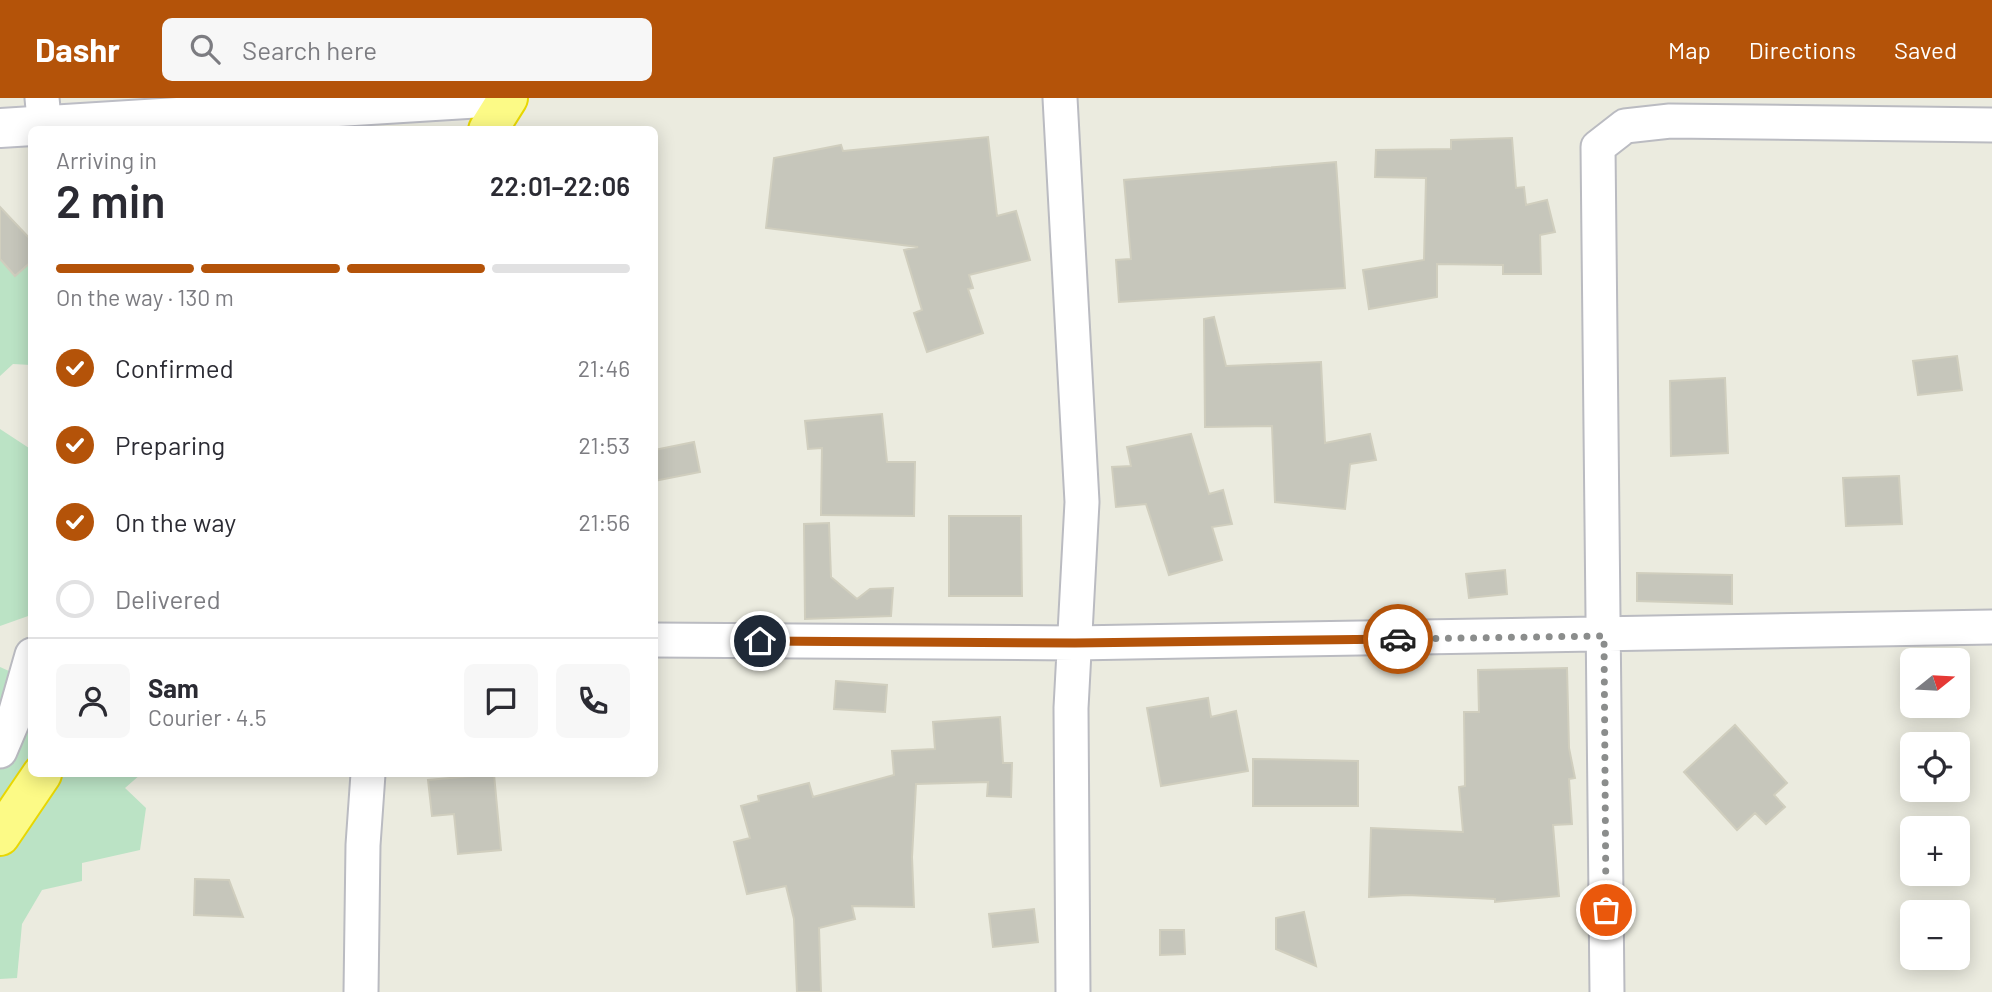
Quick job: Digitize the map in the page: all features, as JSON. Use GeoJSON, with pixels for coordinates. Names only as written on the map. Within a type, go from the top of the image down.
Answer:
{"type":"FeatureCollection","features":[{"type":"Feature","properties":{"kind":"highway"},"geometry":{"type":"LineString","coordinates":[[490,126],[508,98]]}},
{"type":"Feature","properties":{"kind":"highway"},"geometry":{"type":"LineString","coordinates":[[5,814],[40,777]]}},
{"type":"Feature","properties":{"kind":"street"},"geometry":{"type":"LineString","coordinates":[[0,128],[44,118],[483,98]]}},
{"type":"Feature","properties":{"kind":"street"},"geometry":{"type":"LineString","coordinates":[[1060,98],[1082,502],[1071,708],[1073,992]]}},
{"type":"Feature","properties":{"kind":"street"},"geometry":{"type":"LineString","coordinates":[[1607,992],[1598,147],[1625,126],[1670,121],[1992,125]]}},
{"type":"Feature","properties":{"kind":"street"},"geometry":{"type":"LineString","coordinates":[[658,640],[1075,643],[1604,636],[1992,627]]}},
{"type":"Feature","properties":{"kind":"street"},"geometry":{"type":"LineString","coordinates":[[0,751],[14,718],[28,669]]}},
{"type":"Feature","properties":{"kind":"street"},"geometry":{"type":"LineString","coordinates":[[360,992],[363,845],[369,777]]}},
{"type":"Feature","properties":{"kind":"green space"},"geometry":{"type":"Polygon","coordinates":[[[0,246],[28,257],[28,365],[13,364],[0,376],[0,246]]]}},
{"type":"Feature","properties":{"kind":"green space"},"geometry":{"type":"Polygon","coordinates":[[[0,429],[28,447],[28,616],[0,626],[0,429]]]}},
{"type":"Feature","properties":{"kind":"green space"},"geometry":{"type":"Polygon","coordinates":[[[0,667],[9,671],[26,716],[28,714],[28,777],[138,777],[125,788],[146,808],[140,850],[82,863],[82,881],[42,890],[22,924],[17,978],[0,979],[0,667]]]}},
{"type":"Feature","properties":{"kind":"building"},"geometry":{"type":"Polygon","coordinates":[[[988,137],[997,216],[1016,211],[1030,260],[969,275],[973,288],[968,289],[983,333],[927,352],[914,313],[922,310],[904,250],[918,247],[766,228],[774,158],[841,145],[843,151],[988,137]]]}},
{"type":"Feature","properties":{"kind":"building"},"geometry":{"type":"Polygon","coordinates":[[[1512,138],[1516,188],[1524,187],[1526,205],[1547,200],[1555,232],[1540,235],[1541,274],[1503,274],[1503,265],[1437,264],[1437,297],[1369,309],[1363,270],[1424,260],[1426,178],[1375,177],[1376,150],[1451,149],[1451,140],[1512,138]]]}},
{"type":"Feature","properties":{"kind":"building"},"geometry":{"type":"Polygon","coordinates":[[[1336,162],[1345,288],[1119,302],[1116,260],[1131,259],[1124,180],[1336,162]]]}},
{"type":"Feature","properties":{"kind":"building"},"geometry":{"type":"Polygon","coordinates":[[[0,207],[28,237],[28,265],[15,276],[0,259],[0,207]]]}},
{"type":"Feature","properties":{"kind":"building"},"geometry":{"type":"Polygon","coordinates":[[[1214,317],[1226,366],[1321,362],[1325,443],[1370,434],[1376,460],[1350,464],[1345,509],[1275,502],[1272,426],[1205,427],[1204,319],[1214,317]]]}},
{"type":"Feature","properties":{"kind":"building"},"geometry":{"type":"Polygon","coordinates":[[[1957,356],[1962,390],[1918,395],[1913,361],[1957,356]]]}},
{"type":"Feature","properties":{"kind":"building"},"geometry":{"type":"Polygon","coordinates":[[[1725,378],[1728,453],[1671,456],[1670,381],[1725,378]]]}},
{"type":"Feature","properties":{"kind":"building"},"geometry":{"type":"Polygon","coordinates":[[[882,414],[887,462],[915,462],[914,516],[821,515],[822,448],[808,449],[805,421],[882,414]]]}},
{"type":"Feature","properties":{"kind":"building"},"geometry":{"type":"Polygon","coordinates":[[[1191,434],[1209,494],[1223,490],[1232,524],[1212,527],[1222,560],[1169,575],[1146,504],[1116,507],[1112,467],[1131,466],[1127,447],[1191,434]]]}},
{"type":"Feature","properties":{"kind":"building"},"geometry":{"type":"Polygon","coordinates":[[[694,442],[700,472],[658,480],[658,449],[694,442]]]}},
{"type":"Feature","properties":{"kind":"building"},"geometry":{"type":"Polygon","coordinates":[[[1899,476],[1902,524],[1846,526],[1843,478],[1899,476]]]}},
{"type":"Feature","properties":{"kind":"building"},"geometry":{"type":"Polygon","coordinates":[[[949,516],[1021,516],[1022,596],[949,596],[949,516]]]}},
{"type":"Feature","properties":{"kind":"building"},"geometry":{"type":"Polygon","coordinates":[[[829,523],[831,577],[857,599],[870,589],[893,588],[891,616],[805,619],[804,524],[829,523]]]}},
{"type":"Feature","properties":{"kind":"building"},"geometry":{"type":"Polygon","coordinates":[[[1505,570],[1507,594],[1469,598],[1466,574],[1505,570]]]}},
{"type":"Feature","properties":{"kind":"building"},"geometry":{"type":"Polygon","coordinates":[[[1637,573],[1732,575],[1732,604],[1637,601],[1637,573]]]}},
{"type":"Feature","properties":{"kind":"building"},"geometry":{"type":"Polygon","coordinates":[[[1567,668],[1569,748],[1575,778],[1569,779],[1572,824],[1553,825],[1559,896],[1495,902],[1495,899],[1407,895],[1369,897],[1371,828],[1463,832],[1459,787],[1465,786],[1464,712],[1479,712],[1478,670],[1567,668]]]}},
{"type":"Feature","properties":{"kind":"building"},"geometry":{"type":"Polygon","coordinates":[[[836,681],[887,685],[885,712],[834,709],[836,681]]]}},
{"type":"Feature","properties":{"kind":"building"},"geometry":{"type":"Polygon","coordinates":[[[1208,698],[1211,717],[1236,711],[1248,771],[1161,786],[1147,708],[1208,698]]]}},
{"type":"Feature","properties":{"kind":"building"},"geometry":{"type":"Polygon","coordinates":[[[1000,717],[1003,763],[1012,763],[1011,797],[987,796],[988,782],[916,784],[912,857],[914,907],[852,906],[855,919],[819,928],[821,992],[797,992],[794,919],[786,886],[747,894],[734,842],[750,838],[741,806],[759,801],[758,796],[809,783],[813,797],[894,775],[892,751],[935,749],[933,722],[1000,717]]]}},
{"type":"Feature","properties":{"kind":"building"},"geometry":{"type":"Polygon","coordinates":[[[1735,725],[1787,783],[1774,795],[1785,807],[1766,824],[1755,813],[1737,830],[1684,772],[1735,725]]]}},
{"type":"Feature","properties":{"kind":"building"},"geometry":{"type":"Polygon","coordinates":[[[1253,759],[1358,761],[1358,806],[1253,806],[1253,759]]]}},
{"type":"Feature","properties":{"kind":"building"},"geometry":{"type":"Polygon","coordinates":[[[494,777],[501,850],[458,854],[454,814],[432,816],[428,780],[494,777]]]}},
{"type":"Feature","properties":{"kind":"building"},"geometry":{"type":"Polygon","coordinates":[[[195,879],[229,880],[243,917],[194,915],[195,879]]]}},
{"type":"Feature","properties":{"kind":"building"},"geometry":{"type":"Polygon","coordinates":[[[1034,909],[1038,942],[993,947],[989,914],[1034,909]]]}},
{"type":"Feature","properties":{"kind":"building"},"geometry":{"type":"Polygon","coordinates":[[[1304,912],[1316,966],[1276,949],[1276,918],[1304,912]]]}},
{"type":"Feature","properties":{"kind":"building"},"geometry":{"type":"Polygon","coordinates":[[[1160,930],[1184,930],[1185,954],[1160,955],[1160,930]]]}},
{"type":"Feature","properties":{"kind":"way so far"},"geometry":{"type":"LineString","coordinates":[[1398,639],[1604,636],[1606,910]]}},
{"type":"Feature","properties":{"kind":"route"},"geometry":{"type":"LineString","coordinates":[[760,641],[1075,643],[1398,639]]}}]}
